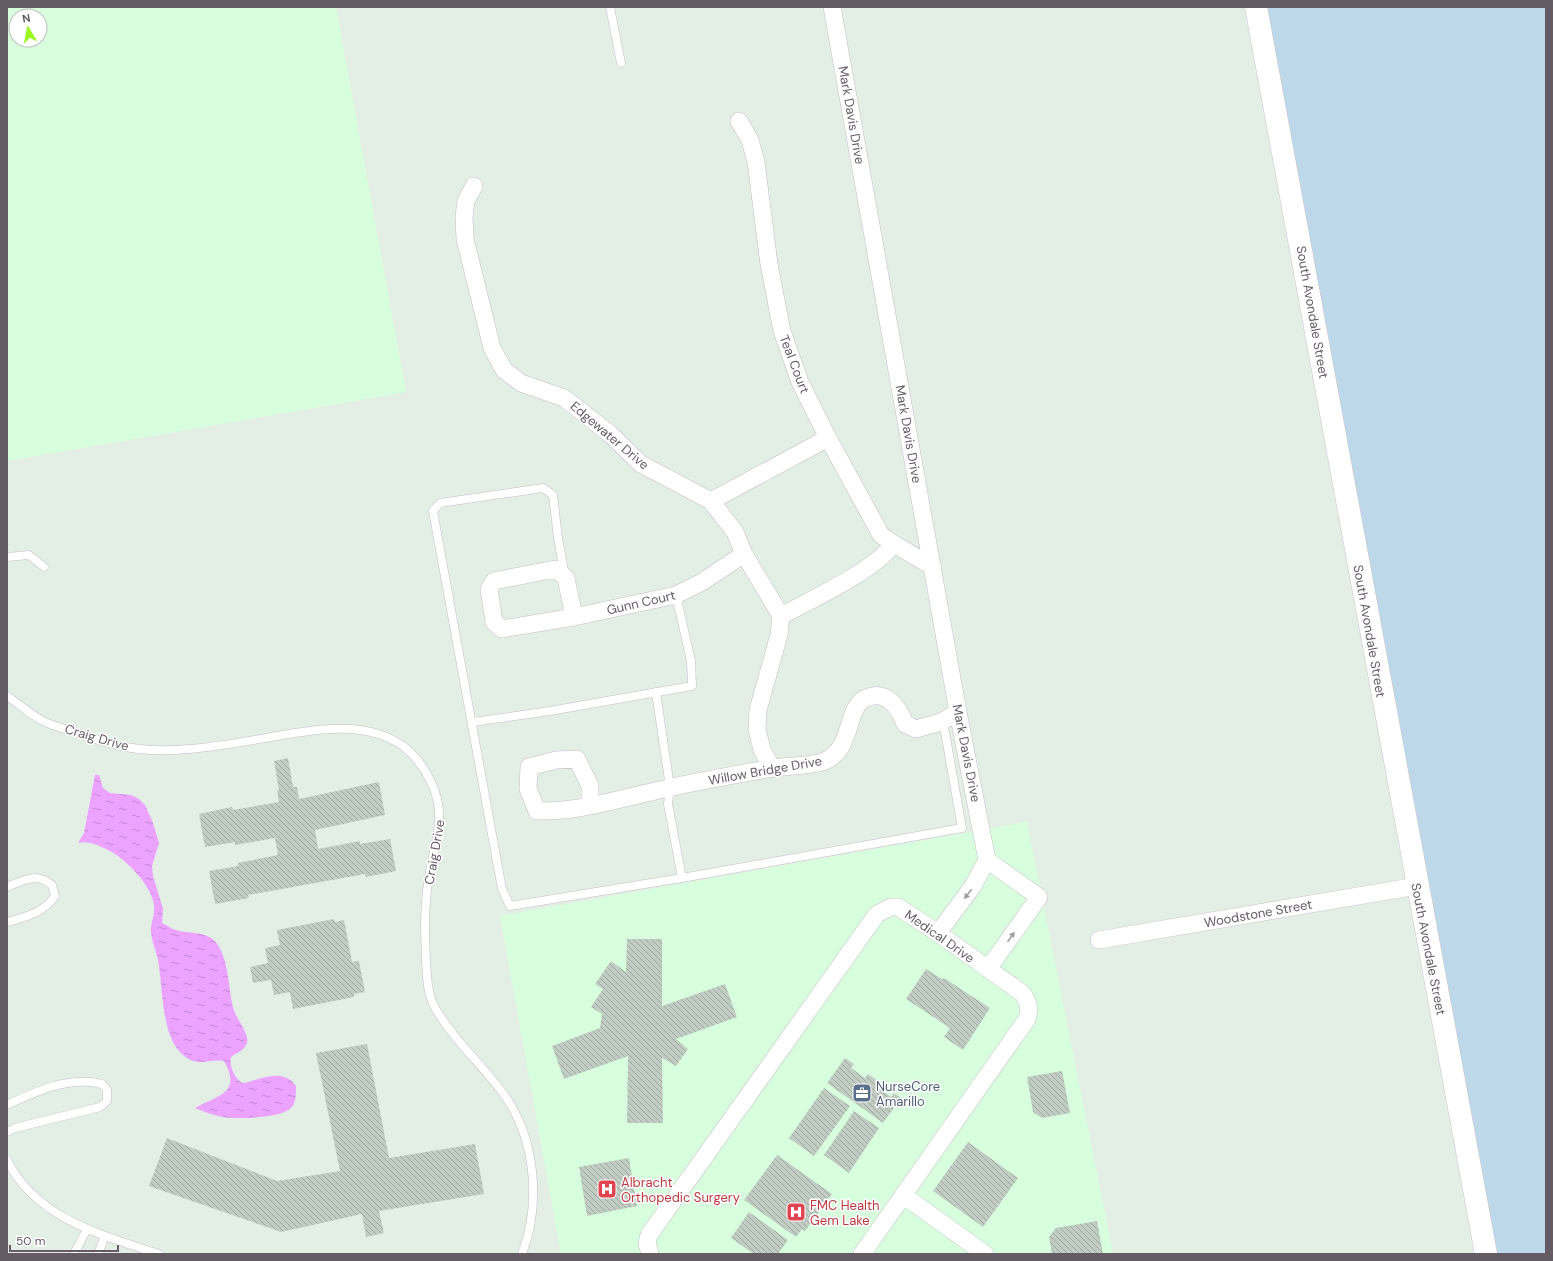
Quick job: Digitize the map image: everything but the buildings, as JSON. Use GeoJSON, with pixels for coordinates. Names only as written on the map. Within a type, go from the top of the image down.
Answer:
{"type":"FeatureCollection","features":[{"type":"Feature","properties":{"kind":"street","name":"Mark Davis Drive"},"geometry":{"type":"LineString","coordinates":[[832,7],[958,712],[988,860]]}},
{"type":"Feature","properties":{"kind":"street","name":"South Avondale Street"},"geometry":{"type":"LineString","coordinates":[[1256,7],[1486,1254]]}},
{"type":"Feature","properties":{"kind":"street","name":"Teal Court"},"geometry":{"type":"LineString","coordinates":[[739,121],[750,140],[756,162],[769,264],[782,331],[800,382],[828,438],[881,535],[933,567]]}},
{"type":"Feature","properties":{"kind":"street","name":"Edgewater Drive"},"geometry":{"type":"LineString","coordinates":[[474,186],[466,201],[465,239],[492,348],[504,370],[522,383],[564,398],[610,434],[640,464],[711,501],[735,532],[744,554],[782,616]]}},
{"type":"Feature","properties":{"kind":"street"},"geometry":{"type":"LineString","coordinates":[[711,501],[828,438]]}},
{"type":"Feature","properties":{"kind":"street"},"geometry":{"type":"LineString","coordinates":[[772,768],[762,750],[757,728],[758,710],[779,634],[782,616],[860,572],[885,555],[894,544]]}},
{"type":"Feature","properties":{"kind":"street","name":"Gunn Court"},"geometry":{"type":"LineString","coordinates":[[566,578],[555,569],[494,581],[489,589],[494,622],[502,629],[574,617],[676,595],[702,582],[744,554]]}},
{"type":"Feature","properties":{"kind":"street"},"geometry":{"type":"LineString","coordinates":[[566,578],[574,617]]}},
{"type":"Feature","properties":{"kind":"street","name":"Willow Bridge Drive"},"geometry":{"type":"LineString","coordinates":[[590,806],[670,787],[772,768],[824,762],[839,752],[849,729],[856,707],[866,698],[878,696],[889,698],[899,709],[905,724],[916,729],[941,722],[958,712]]}},
{"type":"Feature","properties":{"kind":"street"},"geometry":{"type":"LineString","coordinates":[[938,933],[973,886],[988,860],[1039,897],[988,969]]}},
{"type":"Feature","properties":{"kind":"street","name":"Woodstone Street"},"geometry":{"type":"LineString","coordinates":[[1099,940],[1417,886]]}},
{"type":"Feature","properties":{"kind":"street","name":"Medical Drive"},"geometry":{"type":"LineString","coordinates":[[650,1254],[647,1242],[649,1235],[877,914],[884,909],[898,907],[938,933],[1022,993],[1026,999],[1029,1011],[1027,1019],[862,1254]]}},
{"type":"Feature","properties":{"kind":"street"},"geometry":{"type":"LineString","coordinates":[[903,1195],[985,1254]]}},
{"type":"Feature","properties":{"kind":"lane"},"geometry":{"type":"LineString","coordinates":[[610,7],[621,63]]}},
{"type":"Feature","properties":{"kind":"lane"},"geometry":{"type":"LineString","coordinates":[[566,578],[558,538],[553,495],[542,488],[440,503],[434,511],[502,889],[510,906],[682,878],[962,828],[941,722]]}},
{"type":"Feature","properties":{"kind":"lane"},"geometry":{"type":"LineString","coordinates":[[7,557],[29,555],[44,567]]}},
{"type":"Feature","properties":{"kind":"lane"},"geometry":{"type":"LineString","coordinates":[[473,722],[550,711],[692,686],[691,661],[676,595]]}},
{"type":"Feature","properties":{"kind":"lane"},"geometry":{"type":"LineString","coordinates":[[656,692],[670,787],[668,804],[682,878]]}},
{"type":"Feature","properties":{"kind":"lane","name":"Craig Drive"},"geometry":{"type":"LineString","coordinates":[[7,697],[44,721],[84,736],[128,748],[176,750],[335,728],[358,729],[391,738],[412,753],[425,769],[437,791],[441,810],[438,839],[428,881],[424,916],[427,982],[432,1002],[445,1022],[505,1096],[522,1125],[530,1162],[534,1199],[528,1237],[522,1254]]}},
{"type":"Feature","properties":{"kind":"lane"},"geometry":{"type":"LineString","coordinates":[[7,887],[27,879],[38,877],[45,879],[52,885],[54,896],[49,904],[36,914],[7,922]]}},
{"type":"Feature","properties":{"kind":"lane"},"geometry":{"type":"LineString","coordinates":[[7,1104],[46,1089],[67,1083],[90,1081],[102,1084],[107,1090],[107,1101],[100,1107],[7,1132]]}},
{"type":"Feature","properties":{"kind":"lane"},"geometry":{"type":"LineString","coordinates":[[7,1160],[25,1188],[42,1205],[87,1229],[160,1254]]}},
{"type":"Feature","properties":{"kind":"lane"},"geometry":{"type":"LineString","coordinates":[[74,1254],[87,1229]]}},
{"type":"Feature","properties":{"kind":"lane"},"geometry":{"type":"LineString","coordinates":[[98,1254],[105,1236]]}},
{"type":"Feature","properties":{"kind":"shaded area"},"geometry":{"type":"Polygon","coordinates":[[[7,7],[336,7],[406,392],[7,461],[7,7]]]}},
{"type":"Feature","properties":{"kind":"shaded area"},"geometry":{"type":"Polygon","coordinates":[[[1266,7],[1546,7],[1546,1254],[1494,1254],[1266,7]]]}},
{"type":"Feature","properties":{"kind":"shaded area"},"geometry":{"type":"Polygon","coordinates":[[[1027,822],[1113,1254],[561,1254],[500,916],[1027,822]]]}},
{"type":"Feature","properties":{"kind":"water"},"geometry":{"type":"Polygon","coordinates":[[[95,775],[99,775],[103,788],[110,793],[131,795],[139,799],[145,805],[152,820],[159,843],[152,866],[153,876],[163,909],[162,923],[178,931],[197,933],[207,936],[217,944],[225,960],[233,1007],[247,1040],[244,1048],[231,1057],[233,1071],[242,1083],[271,1076],[284,1077],[290,1080],[296,1086],[296,1097],[292,1107],[287,1111],[269,1116],[237,1118],[222,1117],[195,1108],[225,1092],[229,1087],[229,1072],[224,1061],[192,1061],[181,1053],[174,1045],[166,1022],[160,971],[152,940],[151,927],[154,906],[144,882],[131,867],[110,851],[98,845],[86,842],[78,843],[84,833],[95,775]]]}},
{"type":"Feature","properties":{"kind":"place","name":"NurseCore Amarillo"},"geometry":{"type":"Point","coordinates":[862,1093]}},
{"type":"Feature","properties":{"kind":"place","name":"Albracht Orthopedic Surgery"},"geometry":{"type":"Point","coordinates":[607,1189]}},
{"type":"Feature","properties":{"kind":"place","name":"FMC Health Gem Lake"},"geometry":{"type":"Point","coordinates":[796,1212]}}]}
